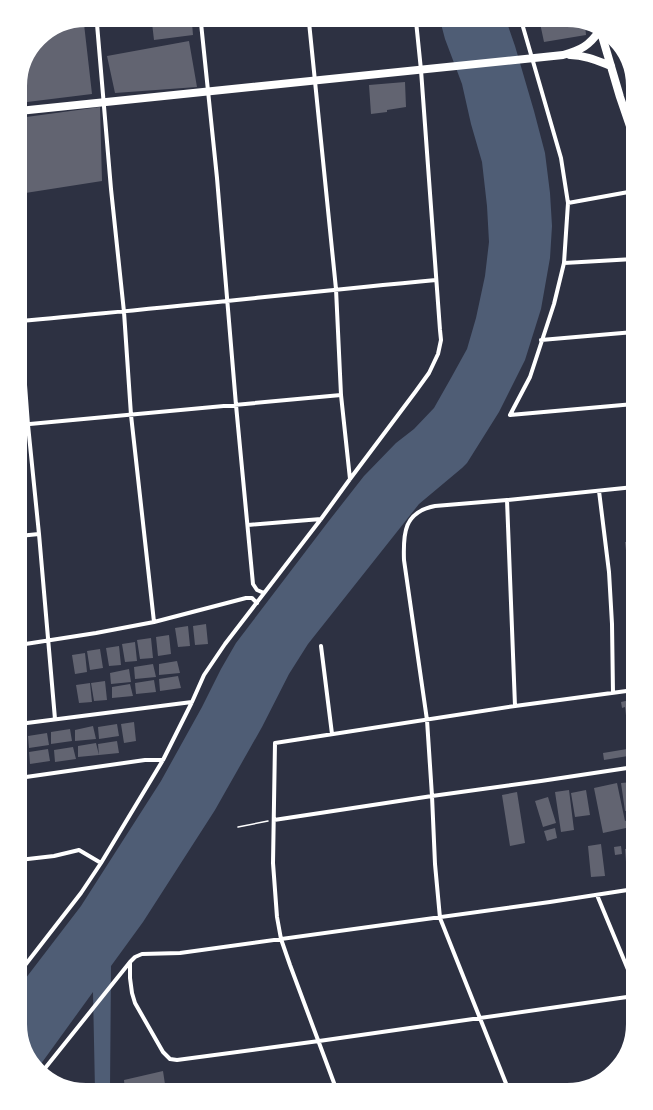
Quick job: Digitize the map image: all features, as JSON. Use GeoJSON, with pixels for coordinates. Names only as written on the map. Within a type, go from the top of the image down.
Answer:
{"type":"FeatureCollection","features":[{"type":"Feature","properties":{"kind":"main road"},"geometry":{"type":"LineString","coordinates":[[563,55],[576,52],[583,48],[592,41],[597,34]]}},
{"type":"Feature","properties":{"kind":"main road"},"geometry":{"type":"LineString","coordinates":[[602,38],[627,116]]}},
{"type":"Feature","properties":{"kind":"main road"},"geometry":{"type":"LineString","coordinates":[[26,110],[563,55],[588,57],[611,66]]}},
{"type":"Feature","properties":{"kind":"street"},"geometry":{"type":"LineString","coordinates":[[97,26],[111,189],[124,312],[131,415],[154,622]]}},
{"type":"Feature","properties":{"kind":"street"},"geometry":{"type":"LineString","coordinates":[[201,26],[217,178],[253,584],[257,590],[264,593]]}},
{"type":"Feature","properties":{"kind":"street"},"geometry":{"type":"LineString","coordinates":[[309,26],[336,289],[341,395],[350,479]]}},
{"type":"Feature","properties":{"kind":"street"},"geometry":{"type":"LineString","coordinates":[[26,964],[81,893],[101,863],[163,760],[204,675],[225,644],[321,519],[416,391],[435,362],[441,340],[417,26]]}},
{"type":"Feature","properties":{"kind":"street"},"geometry":{"type":"LineString","coordinates":[[523,26],[562,158],[568,203],[564,263],[554,304],[530,377],[510,415],[627,405]]}},
{"type":"Feature","properties":{"kind":"street"},"geometry":{"type":"LineString","coordinates":[[568,203],[627,192]]}},
{"type":"Feature","properties":{"kind":"street"},"geometry":{"type":"LineString","coordinates":[[564,263],[627,258]]}},
{"type":"Feature","properties":{"kind":"street"},"geometry":{"type":"LineString","coordinates":[[26,320],[436,280]]}},
{"type":"Feature","properties":{"kind":"street"},"geometry":{"type":"LineString","coordinates":[[541,340],[627,333]]}},
{"type":"Feature","properties":{"kind":"street"},"geometry":{"type":"LineString","coordinates":[[28,425],[341,395]]}},
{"type":"Feature","properties":{"kind":"street"},"geometry":{"type":"LineString","coordinates":[[26,399],[55,719]]}},
{"type":"Feature","properties":{"kind":"street"},"geometry":{"type":"LineString","coordinates":[[506,1084],[440,918],[435,864],[427,720],[404,560],[405,535],[408,525],[414,515],[422,509],[435,506],[627,488]]}},
{"type":"Feature","properties":{"kind":"street"},"geometry":{"type":"LineString","coordinates":[[600,491],[609,572],[612,624],[613,693]]}},
{"type":"Feature","properties":{"kind":"street"},"geometry":{"type":"LineString","coordinates":[[507,500],[515,706]]}},
{"type":"Feature","properties":{"kind":"street"},"geometry":{"type":"LineString","coordinates":[[248,525],[321,519]]}},
{"type":"Feature","properties":{"kind":"street"},"geometry":{"type":"LineString","coordinates":[[26,535],[39,534]]}},
{"type":"Feature","properties":{"kind":"street"},"geometry":{"type":"LineString","coordinates":[[26,644],[154,622],[246,598],[252,598],[257,603]]}},
{"type":"Feature","properties":{"kind":"street"},"geometry":{"type":"LineString","coordinates":[[321,646],[332,734]]}},
{"type":"Feature","properties":{"kind":"street"},"geometry":{"type":"LineString","coordinates":[[334,1084],[281,939],[277,917],[273,863],[275,743],[515,706],[627,691]]}},
{"type":"Feature","properties":{"kind":"street"},"geometry":{"type":"LineString","coordinates":[[26,723],[192,702]]}},
{"type":"Feature","properties":{"kind":"street"},"geometry":{"type":"LineString","coordinates":[[26,777],[145,760],[163,760]]}},
{"type":"Feature","properties":{"kind":"street"},"geometry":{"type":"LineString","coordinates":[[274,820],[627,768]]}},
{"type":"Feature","properties":{"kind":"street"},"geometry":{"type":"LineString","coordinates":[[26,859],[54,856],[79,850],[101,863]]}},
{"type":"Feature","properties":{"kind":"street"},"geometry":{"type":"LineString","coordinates":[[45,1068],[130,962],[135,957],[142,954],[180,953],[440,918],[627,890]]}},
{"type":"Feature","properties":{"kind":"street"},"geometry":{"type":"LineString","coordinates":[[597,895],[627,967]]}},
{"type":"Feature","properties":{"kind":"street"},"geometry":{"type":"LineString","coordinates":[[130,962],[130,978],[135,1003],[163,1052],[167,1057],[173,1060],[319,1041],[627,997]]}},
{"type":"Feature","properties":{"kind":"path"},"geometry":{"type":"LineString","coordinates":[[238,827],[274,820]]}},
{"type":"Feature","properties":{"kind":"water"},"geometry":{"type":"Polygon","coordinates":[[[442,26],[508,26],[545,153],[552,226],[550,258],[541,309],[525,360],[499,412],[467,463],[419,504],[308,644],[289,674],[262,727],[215,810],[143,922],[111,966],[110,1084],[95,1084],[93,992],[41,1064],[32,1050],[27,1036],[26,978],[81,906],[161,781],[236,643],[364,476],[396,443],[414,429],[434,408],[467,349],[476,318],[485,276],[489,242],[487,206],[482,162],[471,124],[462,84],[442,26]]]}},
{"type":"Feature","properties":{"kind":"building"},"geometry":{"type":"Polygon","coordinates":[[[84,26],[92,94],[26,102],[26,82],[31,63],[36,53],[53,36],[74,27],[84,26]]]}},
{"type":"Feature","properties":{"kind":"building"},"geometry":{"type":"Polygon","coordinates":[[[152,26],[192,26],[193,35],[154,40],[152,26]]]}},
{"type":"Feature","properties":{"kind":"building"},"geometry":{"type":"Polygon","coordinates":[[[541,26],[571,26],[585,29],[586,35],[544,42],[541,26]]]}},
{"type":"Feature","properties":{"kind":"building"},"geometry":{"type":"Polygon","coordinates":[[[189,41],[197,87],[115,93],[107,56],[189,41]]]}},
{"type":"Feature","properties":{"kind":"building"},"geometry":{"type":"Polygon","coordinates":[[[405,82],[406,107],[371,114],[369,85],[405,82]]]}},
{"type":"Feature","properties":{"kind":"building"},"geometry":{"type":"Polygon","coordinates":[[[100,107],[102,181],[26,193],[26,117],[100,107]]]}},
{"type":"Feature","properties":{"kind":"building"},"geometry":{"type":"Polygon","coordinates":[[[625,542],[627,542],[627,559],[625,542]]]}},
{"type":"Feature","properties":{"kind":"building"},"geometry":{"type":"Polygon","coordinates":[[[206,624],[208,644],[195,645],[193,626],[206,624]]]}},
{"type":"Feature","properties":{"kind":"building"},"geometry":{"type":"Polygon","coordinates":[[[188,626],[190,646],[178,647],[175,628],[188,626]]]}},
{"type":"Feature","properties":{"kind":"building"},"geometry":{"type":"Polygon","coordinates":[[[169,635],[171,654],[158,656],[156,637],[169,635]]]}},
{"type":"Feature","properties":{"kind":"building"},"geometry":{"type":"Polygon","coordinates":[[[151,638],[153,658],[140,659],[137,640],[151,638]]]}},
{"type":"Feature","properties":{"kind":"building"},"geometry":{"type":"Polygon","coordinates":[[[135,642],[137,661],[125,662],[122,644],[135,642]]]}},
{"type":"Feature","properties":{"kind":"building"},"geometry":{"type":"Polygon","coordinates":[[[119,646],[121,665],[109,666],[106,648],[119,646]]]}},
{"type":"Feature","properties":{"kind":"building"},"geometry":{"type":"Polygon","coordinates":[[[100,649],[103,668],[90,670],[87,651],[100,649]]]}},
{"type":"Feature","properties":{"kind":"building"},"geometry":{"type":"Polygon","coordinates":[[[85,653],[87,672],[75,674],[72,655],[85,653]]]}},
{"type":"Feature","properties":{"kind":"building"},"geometry":{"type":"Polygon","coordinates":[[[177,661],[180,673],[159,675],[159,664],[177,661]]]}},
{"type":"Feature","properties":{"kind":"building"},"geometry":{"type":"Polygon","coordinates":[[[153,664],[156,677],[135,679],[134,667],[153,664]]]}},
{"type":"Feature","properties":{"kind":"building"},"geometry":{"type":"Polygon","coordinates":[[[129,669],[131,682],[111,684],[110,673],[129,669]]]}},
{"type":"Feature","properties":{"kind":"building"},"geometry":{"type":"Polygon","coordinates":[[[178,676],[181,688],[160,691],[159,679],[178,676]]]}},
{"type":"Feature","properties":{"kind":"building"},"geometry":{"type":"Polygon","coordinates":[[[154,680],[156,692],[136,694],[135,683],[154,680]]]}},
{"type":"Feature","properties":{"kind":"building"},"geometry":{"type":"Polygon","coordinates":[[[105,681],[107,700],[94,701],[91,683],[105,681]]]}},
{"type":"Feature","properties":{"kind":"building"},"geometry":{"type":"Polygon","coordinates":[[[90,683],[92,702],[79,703],[76,685],[90,683]]]}},
{"type":"Feature","properties":{"kind":"building"},"geometry":{"type":"Polygon","coordinates":[[[130,684],[133,696],[112,698],[112,687],[130,684]]]}},
{"type":"Feature","properties":{"kind":"building"},"geometry":{"type":"Polygon","coordinates":[[[627,701],[627,724],[625,707],[622,708],[621,702],[627,701]]]}},
{"type":"Feature","properties":{"kind":"building"},"geometry":{"type":"Polygon","coordinates":[[[134,722],[136,741],[124,743],[121,724],[134,722]]]}},
{"type":"Feature","properties":{"kind":"building"},"geometry":{"type":"Polygon","coordinates":[[[117,724],[119,736],[99,739],[98,727],[117,724]]]}},
{"type":"Feature","properties":{"kind":"building"},"geometry":{"type":"Polygon","coordinates":[[[93,726],[96,739],[75,741],[75,730],[93,726]]]}},
{"type":"Feature","properties":{"kind":"building"},"geometry":{"type":"Polygon","coordinates":[[[70,729],[72,741],[51,744],[51,732],[70,729]]]}},
{"type":"Feature","properties":{"kind":"building"},"geometry":{"type":"Polygon","coordinates":[[[47,733],[49,745],[29,748],[28,736],[47,733]]]}},
{"type":"Feature","properties":{"kind":"building"},"geometry":{"type":"Polygon","coordinates":[[[117,741],[119,753],[99,755],[98,744],[117,741]]]}},
{"type":"Feature","properties":{"kind":"building"},"geometry":{"type":"Polygon","coordinates":[[[96,743],[99,755],[78,757],[78,746],[96,743]]]}},
{"type":"Feature","properties":{"kind":"building"},"geometry":{"type":"Polygon","coordinates":[[[73,747],[76,759],[55,762],[54,750],[73,747]]]}},
{"type":"Feature","properties":{"kind":"building"},"geometry":{"type":"Polygon","coordinates":[[[48,749],[50,761],[30,764],[29,752],[48,749]]]}},
{"type":"Feature","properties":{"kind":"building"},"geometry":{"type":"Polygon","coordinates":[[[627,749],[627,756],[604,760],[603,753],[627,749]]]}},
{"type":"Feature","properties":{"kind":"building"},"geometry":{"type":"Polygon","coordinates":[[[627,782],[627,811],[625,811],[621,783],[627,782]]]}},
{"type":"Feature","properties":{"kind":"building"},"geometry":{"type":"Polygon","coordinates":[[[617,783],[625,821],[627,821],[627,828],[603,833],[594,788],[617,783]]]}},
{"type":"Feature","properties":{"kind":"building"},"geometry":{"type":"Polygon","coordinates":[[[569,790],[574,830],[561,832],[555,792],[569,790]]]}},
{"type":"Feature","properties":{"kind":"building"},"geometry":{"type":"Polygon","coordinates":[[[586,790],[590,815],[575,817],[571,793],[586,790]]]}},
{"type":"Feature","properties":{"kind":"building"},"geometry":{"type":"Polygon","coordinates":[[[517,792],[525,843],[510,846],[502,795],[517,792]]]}},
{"type":"Feature","properties":{"kind":"building"},"geometry":{"type":"Polygon","coordinates":[[[548,797],[556,823],[543,827],[535,801],[548,797]]]}},
{"type":"Feature","properties":{"kind":"building"},"geometry":{"type":"Polygon","coordinates":[[[555,828],[557,838],[547,841],[544,831],[555,828]]]}},
{"type":"Feature","properties":{"kind":"building"},"geometry":{"type":"Polygon","coordinates":[[[601,844],[605,876],[591,877],[588,846],[601,844]]]}},
{"type":"Feature","properties":{"kind":"building"},"geometry":{"type":"Polygon","coordinates":[[[621,846],[622,854],[615,855],[614,847],[621,846]]]}},
{"type":"Feature","properties":{"kind":"building"},"geometry":{"type":"Polygon","coordinates":[[[625,849],[627,849],[626,862],[625,849]]]}},
{"type":"Feature","properties":{"kind":"building"},"geometry":{"type":"Polygon","coordinates":[[[163,1071],[165,1084],[124,1084],[124,1080],[163,1071]]]}}]}
